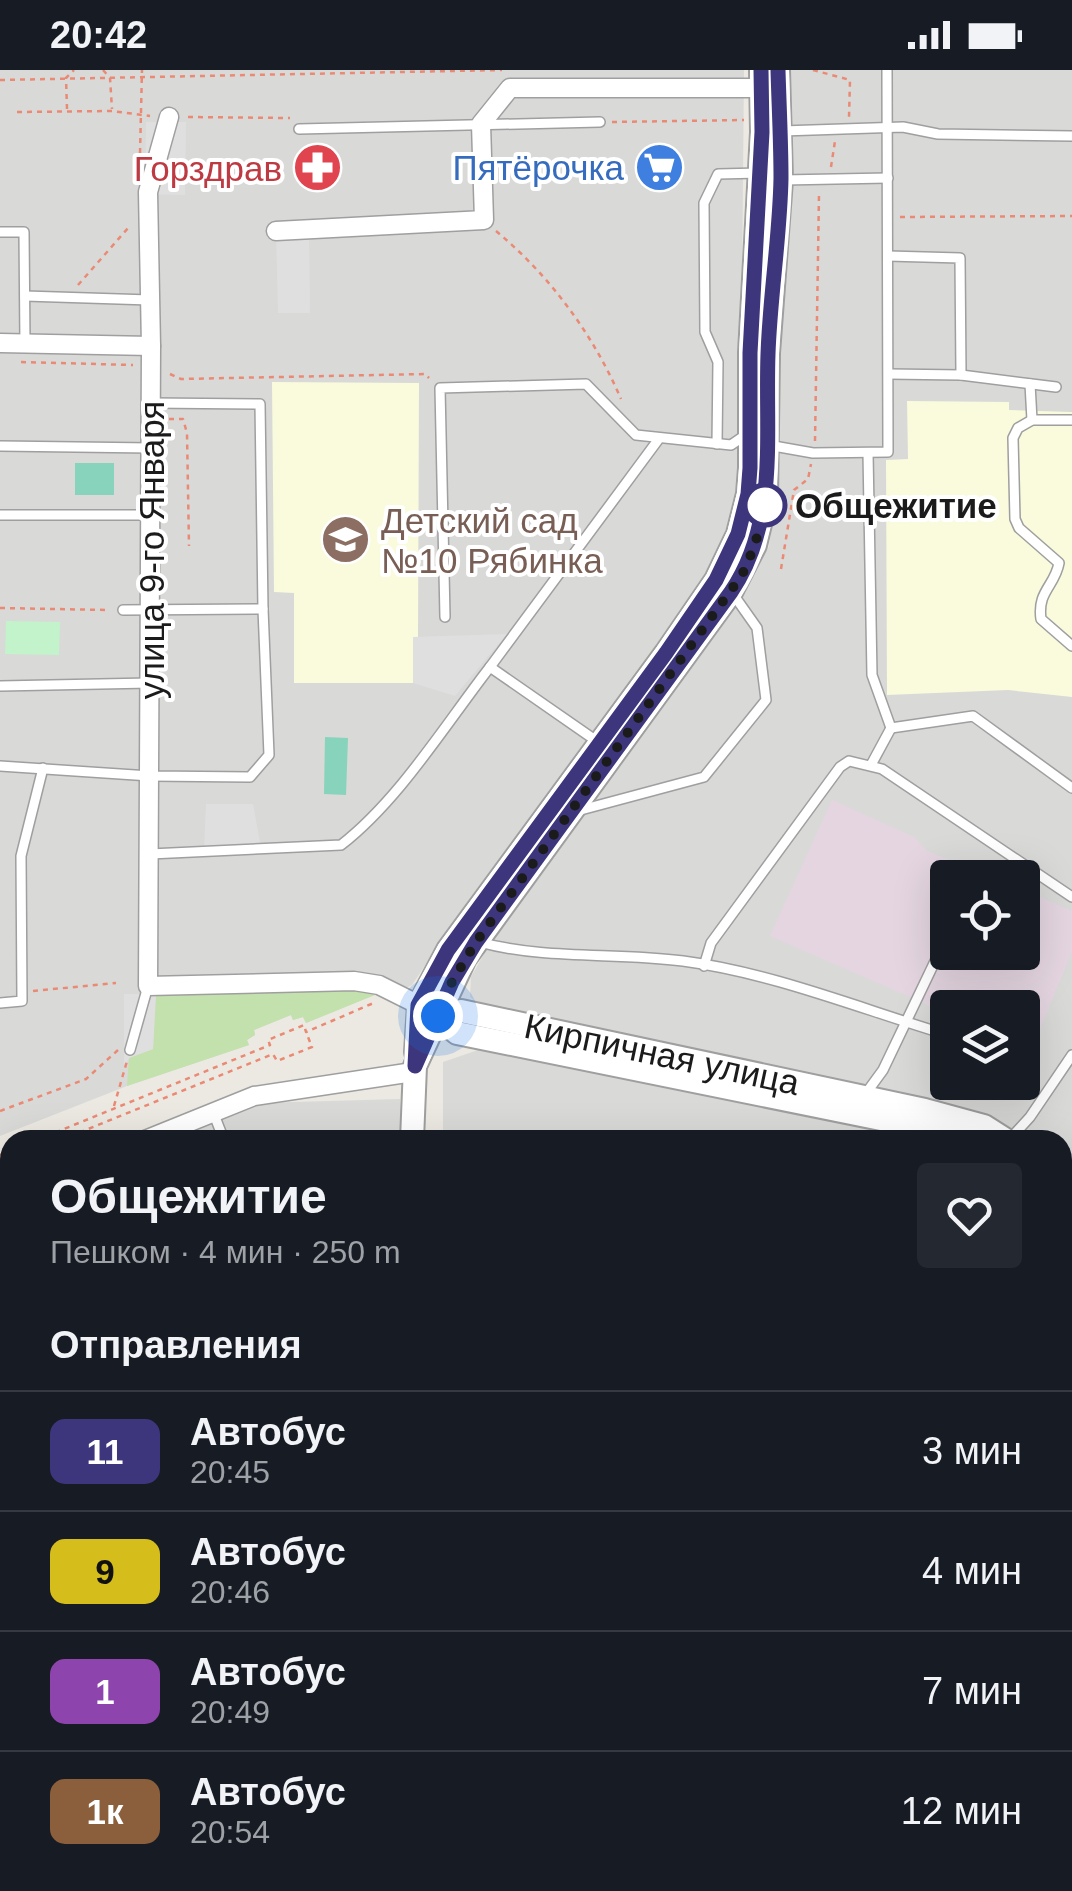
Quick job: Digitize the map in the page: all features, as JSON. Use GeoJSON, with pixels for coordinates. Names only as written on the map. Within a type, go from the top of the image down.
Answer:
{"type":"FeatureCollection","features":[{"type":"Feature","properties":{"kind":"street"},"geometry":{"type":"LineString","coordinates":[[763,128],[778,70]]}},
{"type":"Feature","properties":{"kind":"street"},"geometry":{"type":"LineString","coordinates":[[276,231],[484,220],[481,124],[510,88],[761,79],[770,177],[750,353],[766,499],[761,526],[731,592],[428,1010]]}},
{"type":"Feature","properties":{"kind":"street","name":"улица 9-го Января"},"geometry":{"type":"LineString","coordinates":[[148,986],[148,192],[169,117]]}},
{"type":"Feature","properties":{"kind":"street"},"geometry":{"type":"LineString","coordinates":[[0,343],[22,353],[151,356]]}},
{"type":"Feature","properties":{"kind":"street"},"geometry":{"type":"LineString","coordinates":[[412,1130],[414,1069],[448,950],[666,653],[726,564],[738,534],[759,439]]}},
{"type":"Feature","properties":{"kind":"street"},"geometry":{"type":"LineString","coordinates":[[148,986],[354,981],[379,986],[428,1010]]}},
{"type":"Feature","properties":{"kind":"street","name":"Кирпичная улица"},"geometry":{"type":"LineString","coordinates":[[428,1010],[462,1010],[863,1097],[972,1122],[988,1130]]}},
{"type":"Feature","properties":{"kind":"street","name":"Кирпичная улица"},"geometry":{"type":"LineString","coordinates":[[428,1010],[457,1033],[935,1130]]}},
{"type":"Feature","properties":{"kind":"street"},"geometry":{"type":"LineString","coordinates":[[169,1130],[254,1096],[414,1069]]}},
{"type":"Feature","properties":{"kind":"lane"},"geometry":{"type":"LineString","coordinates":[[444,617],[440,388],[586,384],[636,435],[658,440],[731,445],[759,439],[813,453],[888,452],[888,70]]}},
{"type":"Feature","properties":{"kind":"lane"},"geometry":{"type":"LineString","coordinates":[[298,128],[600,122]]}},
{"type":"Feature","properties":{"kind":"lane"},"geometry":{"type":"LineString","coordinates":[[763,128],[888,128],[938,134],[1072,136]]}},
{"type":"Feature","properties":{"kind":"lane"},"geometry":{"type":"LineString","coordinates":[[717,444],[718,362],[706,332],[704,203],[718,174],[888,178]]}},
{"type":"Feature","properties":{"kind":"lane"},"geometry":{"type":"LineString","coordinates":[[0,232],[24,232],[22,353]]}},
{"type":"Feature","properties":{"kind":"lane"},"geometry":{"type":"LineString","coordinates":[[888,256],[960,258],[961,375]]}},
{"type":"Feature","properties":{"kind":"lane"},"geometry":{"type":"LineString","coordinates":[[25,296],[150,300]]}},
{"type":"Feature","properties":{"kind":"lane"},"geometry":{"type":"LineString","coordinates":[[888,374],[961,375],[1056,387]]}},
{"type":"Feature","properties":{"kind":"lane"},"geometry":{"type":"LineString","coordinates":[[1030,384],[1032,420]]}},
{"type":"Feature","properties":{"kind":"lane"},"geometry":{"type":"LineString","coordinates":[[0,766],[150,776],[250,776],[269,754],[260,404],[151,403]]}},
{"type":"Feature","properties":{"kind":"lane"},"geometry":{"type":"LineString","coordinates":[[1072,420],[1032,420],[1018,428],[1013,438],[1015,519],[1019,528],[1059,563],[1042,594],[1041,620],[1072,646]]}},
{"type":"Feature","properties":{"kind":"lane"},"geometry":{"type":"LineString","coordinates":[[150,854],[340,845],[362,828],[490,667],[658,440]]}},
{"type":"Feature","properties":{"kind":"lane"},"geometry":{"type":"LineString","coordinates":[[0,446],[151,448]]}},
{"type":"Feature","properties":{"kind":"lane"},"geometry":{"type":"LineString","coordinates":[[868,453],[872,675],[892,728]]}},
{"type":"Feature","properties":{"kind":"lane"},"geometry":{"type":"LineString","coordinates":[[0,515],[151,516]]}},
{"type":"Feature","properties":{"kind":"lane"},"geometry":{"type":"LineString","coordinates":[[570,813],[704,777],[766,700],[757,628],[731,592]]}},
{"type":"Feature","properties":{"kind":"lane"},"geometry":{"type":"LineString","coordinates":[[123,610],[264,609]]}},
{"type":"Feature","properties":{"kind":"lane"},"geometry":{"type":"LineString","coordinates":[[490,667],[598,742]]}},
{"type":"Feature","properties":{"kind":"lane"},"geometry":{"type":"LineString","coordinates":[[0,686],[150,683]]}},
{"type":"Feature","properties":{"kind":"lane"},"geometry":{"type":"LineString","coordinates":[[892,728],[973,716],[1072,788]]}},
{"type":"Feature","properties":{"kind":"lane"},"geometry":{"type":"LineString","coordinates":[[871,765],[892,728]]}},
{"type":"Feature","properties":{"kind":"lane"},"geometry":{"type":"LineString","coordinates":[[704,966],[711,943],[840,767],[850,761],[882,769],[1072,897]]}},
{"type":"Feature","properties":{"kind":"lane"},"geometry":{"type":"LineString","coordinates":[[0,1003],[22,1001],[21,856],[43,768]]}},
{"type":"Feature","properties":{"kind":"lane"},"geometry":{"type":"LineString","coordinates":[[476,942],[514,952],[683,961],[826,996],[930,1029]]}},
{"type":"Feature","properties":{"kind":"lane"},"geometry":{"type":"LineString","coordinates":[[863,1097],[883,1070],[931,970]]}},
{"type":"Feature","properties":{"kind":"lane"},"geometry":{"type":"LineString","coordinates":[[130,1050],[148,986]]}},
{"type":"Feature","properties":{"kind":"lane"},"geometry":{"type":"LineString","coordinates":[[1018,1130],[1072,1055]]}},
{"type":"Feature","properties":{"kind":"lane"},"geometry":{"type":"LineString","coordinates":[[213,1112],[220,1130]]}},
{"type":"Feature","properties":{"kind":"path"},"geometry":{"type":"LineString","coordinates":[[67,111],[66,78],[74,70]]}},
{"type":"Feature","properties":{"kind":"path"},"geometry":{"type":"LineString","coordinates":[[103,70],[110,78],[112,111]]}},
{"type":"Feature","properties":{"kind":"path"},"geometry":{"type":"LineString","coordinates":[[140,167],[142,70]]}},
{"type":"Feature","properties":{"kind":"path"},"geometry":{"type":"LineString","coordinates":[[0,80],[502,70]]}},
{"type":"Feature","properties":{"kind":"path"},"geometry":{"type":"LineString","coordinates":[[781,569],[794,490],[808,479],[813,453],[819,179],[833,165],[835,138],[849,118],[850,80],[813,70]]}},
{"type":"Feature","properties":{"kind":"path"},"geometry":{"type":"LineString","coordinates":[[600,122],[763,128]]}},
{"type":"Feature","properties":{"kind":"path"},"geometry":{"type":"LineString","coordinates":[[888,218],[1072,216]]}},
{"type":"Feature","properties":{"kind":"path"},"geometry":{"type":"LineString","coordinates":[[68,298],[138,218]]}},
{"type":"Feature","properties":{"kind":"path"},"geometry":{"type":"LineString","coordinates":[[484,220],[532,261],[602,355],[622,403]]}},
{"type":"Feature","properties":{"kind":"path"},"geometry":{"type":"LineString","coordinates":[[22,353],[151,356],[181,379],[425,374],[440,388]]}},
{"type":"Feature","properties":{"kind":"path"},"geometry":{"type":"LineString","coordinates":[[170,418],[183,419],[187,433],[188,546]]}},
{"type":"Feature","properties":{"kind":"path"},"geometry":{"type":"LineString","coordinates":[[0,608],[123,610]]}},
{"type":"Feature","properties":{"kind":"path"},"geometry":{"type":"LineString","coordinates":[[22,992],[116,983]]}},
{"type":"Feature","properties":{"kind":"path"},"geometry":{"type":"LineString","coordinates":[[306,1032],[377,1002]]}},
{"type":"Feature","properties":{"kind":"path"},"geometry":{"type":"LineString","coordinates":[[304,1026],[312,1047],[277,1061],[270,1046],[268,1040],[304,1026]]}},
{"type":"Feature","properties":{"kind":"path"},"geometry":{"type":"LineString","coordinates":[[61,1130],[270,1046]]}},
{"type":"Feature","properties":{"kind":"path"},"geometry":{"type":"LineString","coordinates":[[0,1111],[86,1079],[115,1050]]}},
{"type":"Feature","properties":{"kind":"path"},"geometry":{"type":"LineString","coordinates":[[114,1108],[130,1050]]}},
{"type":"Feature","properties":{"kind":"path"},"geometry":{"type":"LineString","coordinates":[[86,1130],[273,1054]]}},
{"type":"Feature","properties":{"kind":"shaded area"},"geometry":{"type":"Polygon","coordinates":[[[0,70],[744,70],[740,498],[724,548],[707,578],[471,897],[412,985],[406,988],[384,980],[374,995],[306,1023],[303,1017],[293,1020],[291,1015],[254,1030],[255,1035],[247,1040],[249,1045],[127,1086],[15,1130],[0,1130],[0,70]]]}},
{"type":"Feature","properties":{"kind":"shaded area"},"geometry":{"type":"Polygon","coordinates":[[[778,70],[1072,70],[1072,1130],[1014,1130],[980,1114],[486,1010],[470,997],[471,977],[498,929],[568,826],[745,593],[769,546],[774,511],[778,70]]]}},
{"type":"Feature","properties":{"kind":"shaded area"},"geometry":{"type":"Polygon","coordinates":[[[146,122],[186,122],[185,195],[145,194],[146,122]]]}},
{"type":"Feature","properties":{"kind":"shaded area"},"geometry":{"type":"Polygon","coordinates":[[[309,227],[310,313],[278,313],[276,231],[309,227]]]}},
{"type":"Feature","properties":{"kind":"shaded area","name":"Детский сад №10 Рябинка"},"geometry":{"type":"Polygon","coordinates":[[[272,382],[419,383],[418,637],[413,638],[413,683],[294,683],[294,593],[274,592],[272,382]]]}},
{"type":"Feature","properties":{"kind":"shaded area"},"geometry":{"type":"Polygon","coordinates":[[[907,401],[1009,402],[1009,410],[1072,412],[1072,697],[1008,690],[887,695],[886,460],[908,459],[907,401]]]}},
{"type":"Feature","properties":{"kind":"shaded area"},"geometry":{"type":"Polygon","coordinates":[[[507,634],[455,696],[413,683],[413,637],[507,634]]]}},
{"type":"Feature","properties":{"kind":"shaded area"},"geometry":{"type":"Polygon","coordinates":[[[832,800],[914,837],[927,851],[950,860],[930,860],[930,970],[1040,970],[1040,897],[1072,911],[1072,952],[1040,1028],[1040,990],[930,990],[930,1006],[770,936],[832,800]]]}},
{"type":"Feature","properties":{"kind":"shaded area"},"geometry":{"type":"Polygon","coordinates":[[[206,804],[253,804],[261,848],[204,850],[206,804]]]}},
{"type":"Feature","properties":{"kind":"shaded area"},"geometry":{"type":"Polygon","coordinates":[[[124,994],[156,994],[153,1049],[129,1058],[124,1069],[124,994]]]}},
{"type":"Feature","properties":{"kind":"shaded area"},"geometry":{"type":"Polygon","coordinates":[[[481,1049],[890,1130],[443,1130],[443,1062],[481,1049]]]}},
{"type":"Feature","properties":{"kind":"shaded area"},"geometry":{"type":"Polygon","coordinates":[[[400,1099],[401,1130],[194,1130],[258,1103],[400,1099]]]}},
{"type":"Feature","properties":{"kind":"green space"},"geometry":{"type":"Polygon","coordinates":[[[75,463],[114,463],[114,495],[75,495],[75,463]]]}},
{"type":"Feature","properties":{"kind":"green space"},"geometry":{"type":"Polygon","coordinates":[[[6,621],[60,622],[59,655],[5,654],[6,621]]]}},
{"type":"Feature","properties":{"kind":"green space"},"geometry":{"type":"Polygon","coordinates":[[[325,737],[348,738],[346,795],[324,794],[325,737]]]}},
{"type":"Feature","properties":{"kind":"green space"},"geometry":{"type":"Polygon","coordinates":[[[354,989],[375,995],[306,1023],[303,1017],[293,1020],[291,1015],[254,1030],[255,1035],[247,1040],[249,1045],[127,1086],[129,1058],[153,1049],[156,994],[354,989]]]}},
{"type":"Feature","properties":{"kind":"bus line","name":"11"},"geometry":{"type":"LineString","coordinates":[[761,70],[762,132],[750,353],[750,468],[738,534],[726,564],[666,653],[448,950],[418,1005],[415,1066],[465,958],[731,592],[755,545],[766,499],[768,352],[781,180],[778,70]]}},
{"type":"Feature","properties":{"kind":"place","name":"Пятёрочка"},"geometry":{"type":"Point","coordinates":[659,167]}},
{"type":"Feature","properties":{"kind":"place","name":"Горздрав"},"geometry":{"type":"Point","coordinates":[317,168]}},
{"type":"Feature","properties":{"kind":"place","name":"Общежитие"},"geometry":{"type":"Point","coordinates":[765,505]}},
{"type":"Feature","properties":{"kind":"place","name":"Детский сад №10 Рябинка"},"geometry":{"type":"Point","coordinates":[346,540]}},
{"type":"Feature","properties":{"kind":"route"},"geometry":{"type":"LineString","coordinates":[[438,1016],[452,982],[476,942],[742,575],[755,545],[766,499],[765,505]]}}]}
